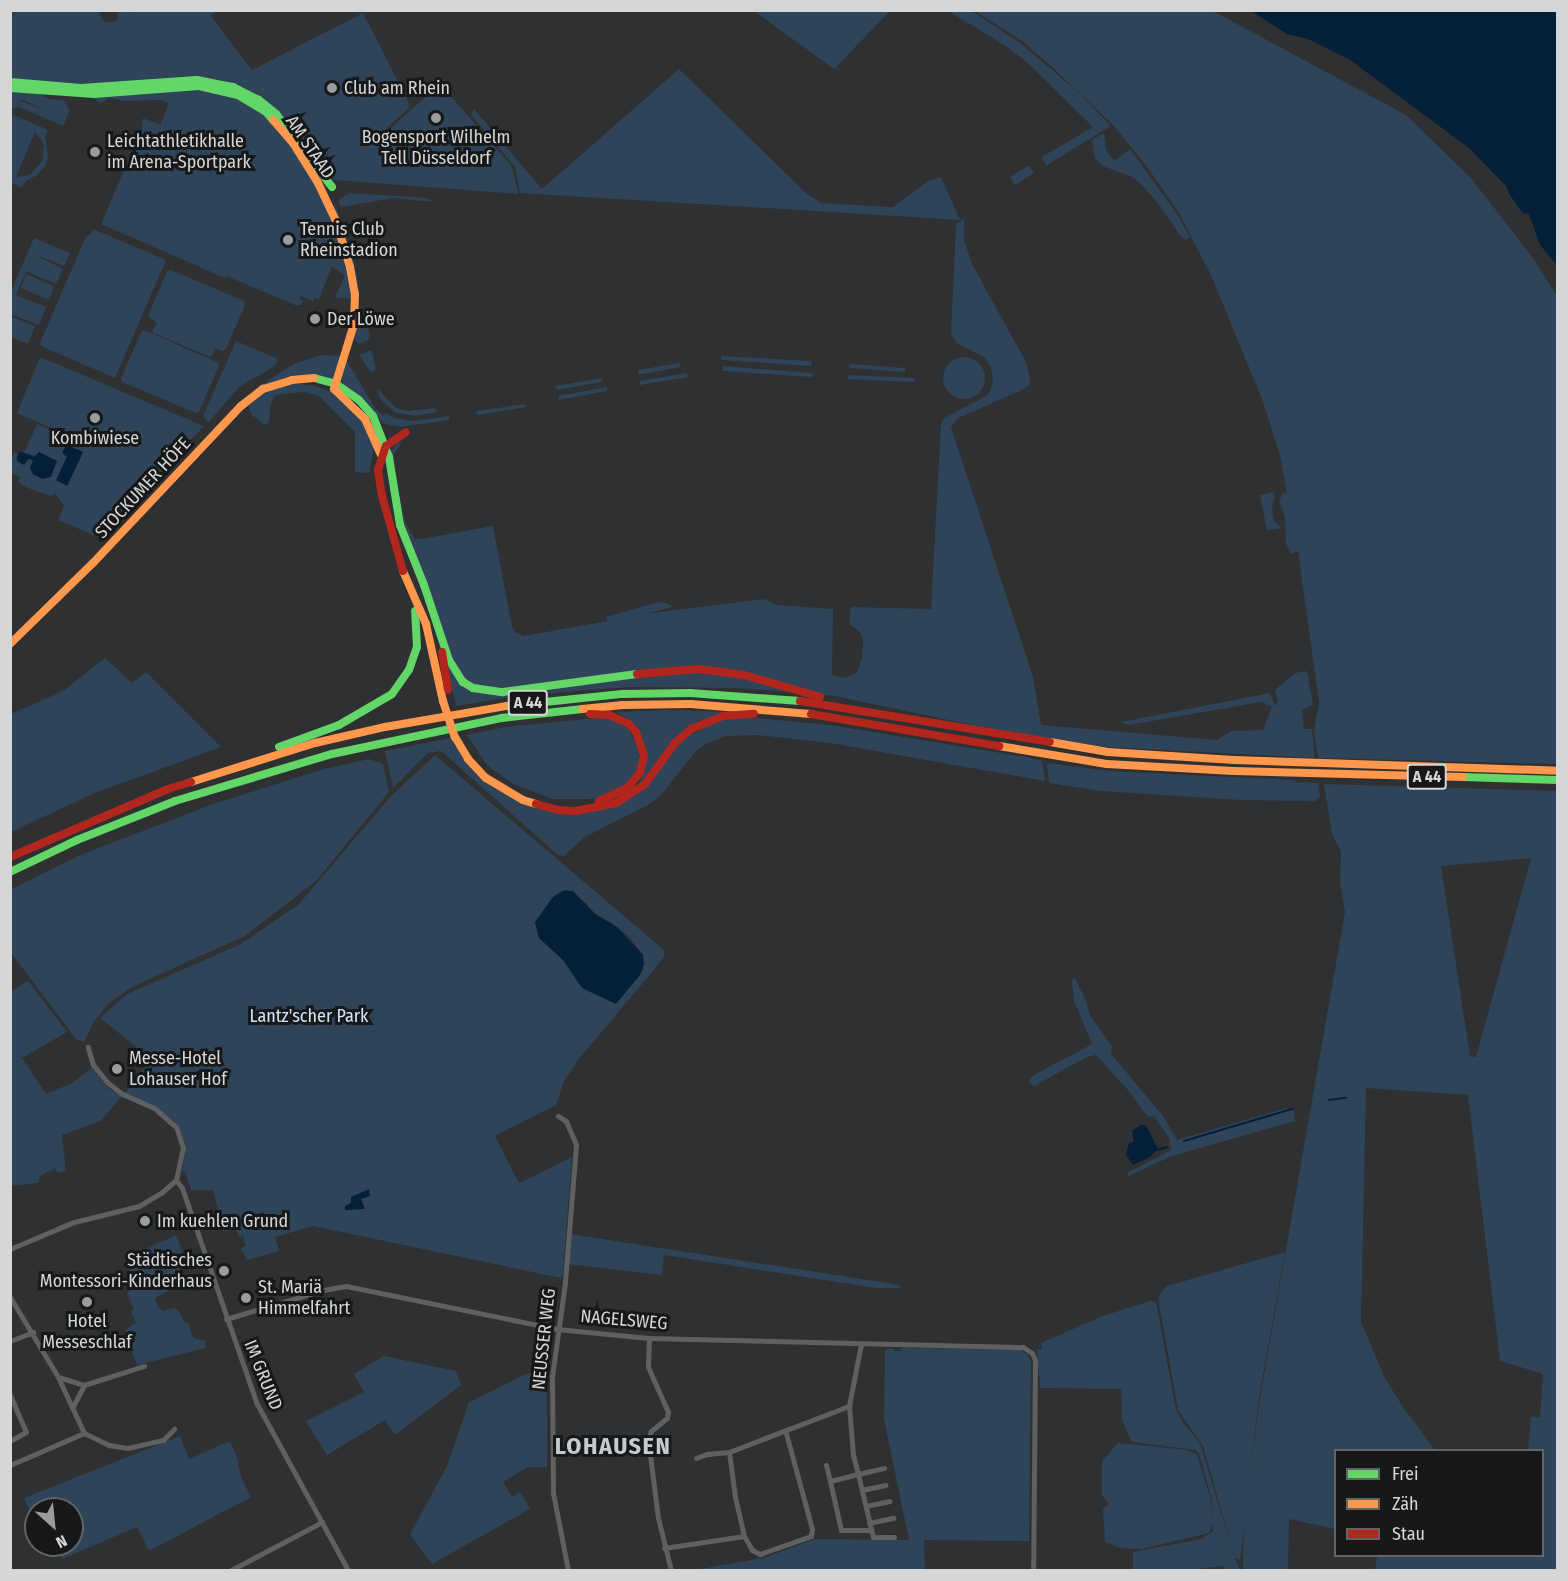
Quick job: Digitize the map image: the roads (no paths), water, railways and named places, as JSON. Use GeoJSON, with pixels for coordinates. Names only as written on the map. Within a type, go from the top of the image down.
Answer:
{"type":"FeatureCollection","features":[{"type":"Feature","properties":{"kind":"main road","name":"AM STAAD"},"geometry":{"type":"LineString","coordinates":[[10,82],[81,88],[197,80],[225,84],[250,94],[276,114],[332,187]]}},
{"type":"Feature","properties":{"kind":"main road","name":"AM STAAD"},"geometry":{"type":"LineString","coordinates":[[10,88],[94,94],[199,86],[238,95],[266,112],[284,130],[309,166],[331,210],[345,249],[355,294],[355,315],[352,333],[336,383]]}},
{"type":"Feature","properties":{"kind":"main road","name":"STOCKUMER HÖFE"},"geometry":{"type":"LineString","coordinates":[[311,379],[336,383]]}},
{"type":"Feature","properties":{"kind":"main road","name":"STOCKUMER HÖFE"},"geometry":{"type":"LineString","coordinates":[[10,644],[249,398],[273,384],[292,380],[311,379],[336,383]]}},
{"type":"Feature","properties":{"kind":"main road"},"geometry":{"type":"LineString","coordinates":[[336,383],[358,400],[373,416],[386,446],[400,525],[440,637],[455,672],[473,688],[503,692],[676,669],[699,669],[744,675],[835,700],[849,707]]}},
{"type":"Feature","properties":{"kind":"main road"},"geometry":{"type":"LineString","coordinates":[[214,773],[237,761],[339,725],[392,694],[410,670],[417,647],[418,622],[379,477],[381,456],[379,446],[365,420],[336,383]]}},
{"type":"Feature","properties":{"kind":"main road"},"geometry":{"type":"LineString","coordinates":[[381,456],[386,446],[406,432]]}},
{"type":"Feature","properties":{"kind":"main road"},"geometry":{"type":"LineString","coordinates":[[403,571],[426,624],[447,700],[463,745],[486,778],[523,800],[558,810],[590,810],[616,803],[636,792],[652,776],[684,734],[711,719],[739,714],[826,715]]}},
{"type":"Feature","properties":{"kind":"main road"},"geometry":{"type":"LineString","coordinates":[[440,637],[447,700]]}},
{"type":"Feature","properties":{"kind":"main road","name":"A 44"},"geometry":{"type":"LineString","coordinates":[[10,857],[121,807],[214,773],[315,743],[485,708],[554,699],[622,694],[690,693],[772,698],[849,707],[1054,745],[1173,757],[1557,771]]}},
{"type":"Feature","properties":{"kind":"main road","name":"A 44"},"geometry":{"type":"LineString","coordinates":[[10,872],[127,819],[217,786],[332,754],[502,718],[556,710],[654,704],[737,706],[826,715],[1054,756],[1173,769],[1557,780]]}},
{"type":"Feature","properties":{"kind":"main road"},"geometry":{"type":"LineString","coordinates":[[463,745],[487,769],[512,788],[557,803],[583,804],[607,799],[627,788],[640,773],[644,755],[641,742],[636,732],[620,718],[600,714],[541,719],[502,718]]}},
{"type":"Feature","properties":{"kind":"street"},"geometry":{"type":"LineString","coordinates":[[10,1249],[74,1221],[139,1206],[161,1193],[176,1180],[183,1148],[176,1126],[154,1108],[121,1093],[107,1082],[93,1065],[88,1047]]}},
{"type":"Feature","properties":{"kind":"street","name":"NEUSSER WEG"},"geometry":{"type":"LineString","coordinates":[[558,1116],[566,1121],[574,1138],[576,1151],[565,1283],[552,1377],[551,1469],[554,1502],[568,1570]]}},
{"type":"Feature","properties":{"kind":"street","name":"IM GRUND"},"geometry":{"type":"LineString","coordinates":[[176,1180],[182,1188],[257,1404],[348,1570]]}},
{"type":"Feature","properties":{"kind":"street","name":"NAGELSWEG"},"geometry":{"type":"LineString","coordinates":[[226,1319],[323,1290],[346,1286],[557,1329],[649,1338],[1027,1349],[1032,1353],[1035,1366],[1033,1570]]}},
{"type":"Feature","properties":{"kind":"street"},"geometry":{"type":"LineString","coordinates":[[10,1297],[58,1377],[84,1433],[109,1445],[128,1448],[163,1440],[174,1430]]}},
{"type":"Feature","properties":{"kind":"street"},"geometry":{"type":"LineString","coordinates":[[10,1310],[18,1309]]}},
{"type":"Feature","properties":{"kind":"street"},"geometry":{"type":"LineString","coordinates":[[10,1341],[33,1332]]}},
{"type":"Feature","properties":{"kind":"street"},"geometry":{"type":"LineString","coordinates":[[649,1338],[648,1367],[669,1412],[667,1418],[651,1431],[648,1437],[657,1511],[671,1570]]}},
{"type":"Feature","properties":{"kind":"street"},"geometry":{"type":"LineString","coordinates":[[861,1344],[849,1406],[851,1443],[873,1538],[894,1537]]}},
{"type":"Feature","properties":{"kind":"street"},"geometry":{"type":"LineString","coordinates":[[58,1377],[84,1385],[144,1366]]}},
{"type":"Feature","properties":{"kind":"street"},"geometry":{"type":"LineString","coordinates":[[72,1408],[84,1385]]}},
{"type":"Feature","properties":{"kind":"street"},"geometry":{"type":"LineString","coordinates":[[10,1395],[26,1432],[10,1441]]}},
{"type":"Feature","properties":{"kind":"street"},"geometry":{"type":"LineString","coordinates":[[696,1458],[707,1454],[729,1452],[786,1433],[849,1406]]}},
{"type":"Feature","properties":{"kind":"street"},"geometry":{"type":"LineString","coordinates":[[10,1456],[12,1464],[84,1433]]}},
{"type":"Feature","properties":{"kind":"street"},"geometry":{"type":"LineString","coordinates":[[729,1452],[735,1497],[744,1536],[752,1550],[760,1554],[811,1536],[812,1529],[786,1433]]}},
{"type":"Feature","properties":{"kind":"street"},"geometry":{"type":"LineString","coordinates":[[826,1465],[842,1530],[870,1526],[893,1518]]}},
{"type":"Feature","properties":{"kind":"street"},"geometry":{"type":"LineString","coordinates":[[830,1480],[885,1468]]}},
{"type":"Feature","properties":{"kind":"street"},"geometry":{"type":"LineString","coordinates":[[862,1490],[885,1485]]}},
{"type":"Feature","properties":{"kind":"street"},"geometry":{"type":"LineString","coordinates":[[866,1506],[889,1501]]}},
{"type":"Feature","properties":{"kind":"street"},"geometry":{"type":"LineString","coordinates":[[231,1570],[322,1522]]}},
{"type":"Feature","properties":{"kind":"street"},"geometry":{"type":"LineString","coordinates":[[664,1548],[744,1536]]}},
{"type":"Feature","properties":{"kind":"waterway"},"geometry":{"type":"LineString","coordinates":[[1329,1100],[1346,1098]]}},
{"type":"Feature","properties":{"kind":"waterway"},"geometry":{"type":"LineString","coordinates":[[1184,1141],[1292,1109]]}},
{"type":"Feature","properties":{"kind":"waterway"},"geometry":{"type":"LineString","coordinates":[[1157,1150],[1167,1147]]}},
{"type":"Feature","properties":{"kind":"place","name":"Club am Rhein"},"geometry":{"type":"Point","coordinates":[332,88]}},
{"type":"Feature","properties":{"kind":"place","name":"Bogensport Wilhelm Tell Düsseldorf"},"geometry":{"type":"Point","coordinates":[436,118]}},
{"type":"Feature","properties":{"kind":"place","name":"Leichtathletikhalle im Arena-Sportpark"},"geometry":{"type":"Point","coordinates":[95,152]}},
{"type":"Feature","properties":{"kind":"place","name":"Tennis Club Rheinstadion"},"geometry":{"type":"Point","coordinates":[288,240]}},
{"type":"Feature","properties":{"kind":"place","name":"Der Löwe"},"geometry":{"type":"Point","coordinates":[315,319]}},
{"type":"Feature","properties":{"kind":"place","name":"Kombiwiese"},"geometry":{"type":"Point","coordinates":[95,418]}},
{"type":"Feature","properties":{"kind":"place","name":"Messe-Hotel Lohauser Hof"},"geometry":{"type":"Point","coordinates":[117,1069]}},
{"type":"Feature","properties":{"kind":"place","name":"Im kuehlen Grund"},"geometry":{"type":"Point","coordinates":[145,1221]}},
{"type":"Feature","properties":{"kind":"place","name":"Städtisches Montessori-Kinderhaus"},"geometry":{"type":"Point","coordinates":[224,1271]}},
{"type":"Feature","properties":{"kind":"place","name":"St. Mariä Himmelfahrt"},"geometry":{"type":"Point","coordinates":[246,1298]}},
{"type":"Feature","properties":{"kind":"place","name":"Hotel Messeschlaf"},"geometry":{"type":"Point","coordinates":[87,1302]}},
{"type":"Feature","properties":{"kind":"district","name":"LOHAUSEN"},"geometry":{"type":"Point","coordinates":[613,1447]}},
{"type":"Feature","properties":{"kind":"park label","name":"Lantz'scher Park"},"geometry":{"type":"Point","coordinates":[309,1016]}}]}
